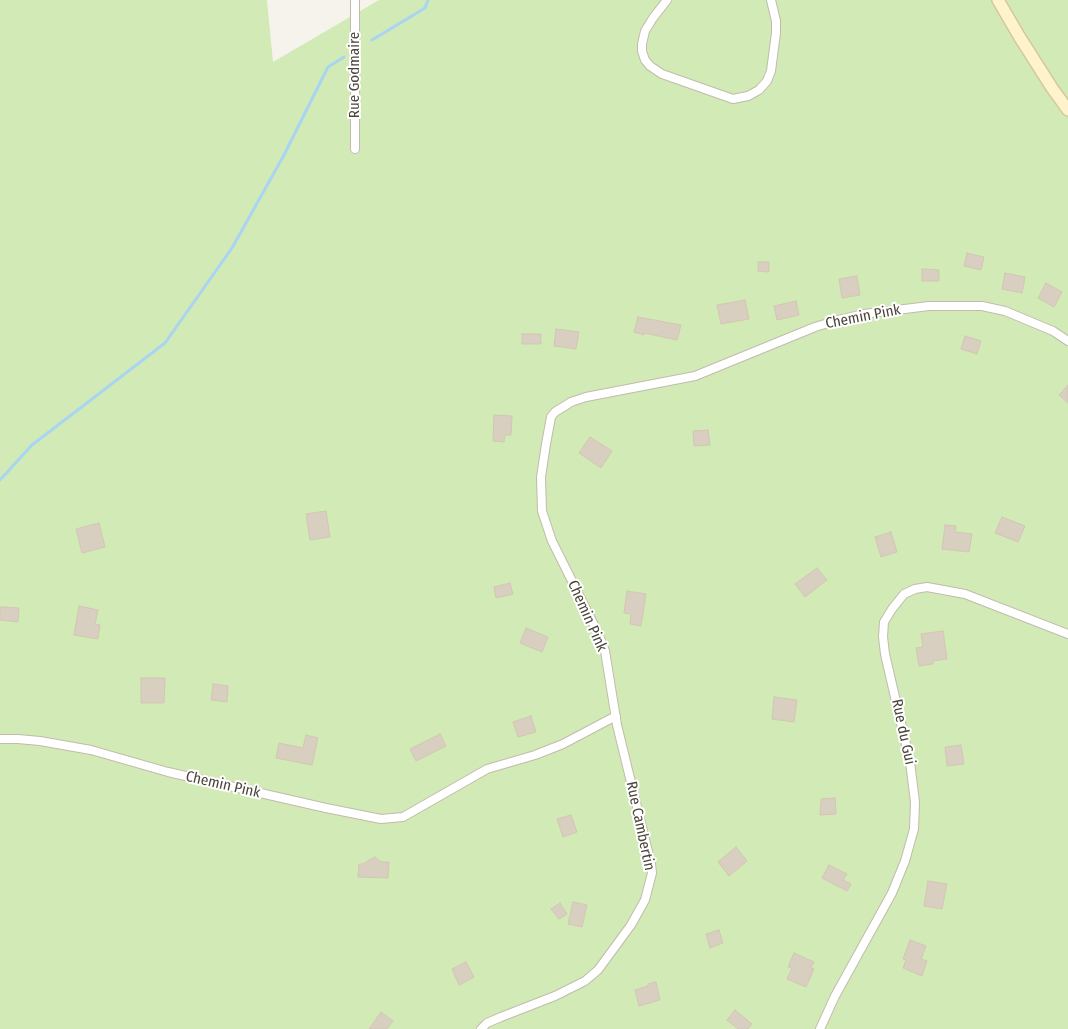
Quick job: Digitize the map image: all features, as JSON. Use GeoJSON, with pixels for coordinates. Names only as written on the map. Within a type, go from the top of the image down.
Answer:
{"type":"FeatureCollection","features":[{"type":"Feature","properties":{"kind":"main road"},"geometry":{"type":"LineString","coordinates":[[998,0],[1023,43],[1068,110]]}},
{"type":"Feature","properties":{"kind":"street","name":"Rue Godmaire"},"geometry":{"type":"LineString","coordinates":[[355,0],[355,149]]}},
{"type":"Feature","properties":{"kind":"street"},"geometry":{"type":"LineString","coordinates":[[666,0],[646,31],[642,44],[645,60],[662,74],[733,99],[748,96],[759,90],[767,82],[776,45],[776,21],[770,0]]}},
{"type":"Feature","properties":{"kind":"street","name":"Chemin Pink"},"geometry":{"type":"LineString","coordinates":[[0,739],[40,741],[91,750],[168,772],[326,808],[382,819],[403,817],[487,769],[535,755],[563,744],[616,716],[605,651],[598,633],[552,541],[542,511],[541,477],[551,417],[555,412],[571,402],[586,397],[695,376],[815,327],[864,314],[930,306],[982,306],[1005,311],[1053,331],[1068,341]]}},
{"type":"Feature","properties":{"kind":"street","name":"Rue du Gui"},"geometry":{"type":"LineString","coordinates":[[820,1029],[835,996],[892,893],[905,861],[914,829],[915,802],[910,762],[885,654],[883,637],[884,622],[892,609],[904,594],[915,589],[927,587],[974,597],[1068,634]]}},
{"type":"Feature","properties":{"kind":"street","name":"Rue Cambertin"},"geometry":{"type":"LineString","coordinates":[[480,1029],[501,1016],[555,996],[585,981],[598,970],[631,925],[646,900],[652,873],[651,864],[616,716]]}},
{"type":"Feature","properties":{"kind":"green space"},"geometry":{"type":"Polygon","coordinates":[[[0,0],[267,0],[273,62],[379,0],[1068,0],[1068,1029],[0,1029],[0,0]]]}},
{"type":"Feature","properties":{"kind":"building"},"geometry":{"type":"Polygon","coordinates":[[[967,253],[984,257],[981,270],[964,266],[967,253]]]}},
{"type":"Feature","properties":{"kind":"building"},"geometry":{"type":"Polygon","coordinates":[[[758,262],[769,262],[769,272],[758,271],[758,262]]]}},
{"type":"Feature","properties":{"kind":"building"},"geometry":{"type":"Polygon","coordinates":[[[922,269],[939,270],[939,281],[922,281],[922,269]]]}},
{"type":"Feature","properties":{"kind":"building"},"geometry":{"type":"Polygon","coordinates":[[[1005,273],[1025,277],[1022,293],[1002,289],[1005,273]]]}},
{"type":"Feature","properties":{"kind":"building"},"geometry":{"type":"Polygon","coordinates":[[[857,276],[860,295],[842,298],[839,279],[857,276]]]}},
{"type":"Feature","properties":{"kind":"building"},"geometry":{"type":"Polygon","coordinates":[[[1046,283],[1062,292],[1054,307],[1038,298],[1046,283]]]}},
{"type":"Feature","properties":{"kind":"building"},"geometry":{"type":"Polygon","coordinates":[[[745,300],[749,319],[721,324],[717,305],[745,300]]]}},
{"type":"Feature","properties":{"kind":"building"},"geometry":{"type":"Polygon","coordinates":[[[796,301],[799,315],[777,320],[774,306],[796,301]]]}},
{"type":"Feature","properties":{"kind":"building"},"geometry":{"type":"Polygon","coordinates":[[[638,317],[681,325],[677,340],[634,332],[638,317]]]}},
{"type":"Feature","properties":{"kind":"building"},"geometry":{"type":"Polygon","coordinates":[[[556,329],[579,332],[576,349],[554,346],[556,329]]]}},
{"type":"Feature","properties":{"kind":"building"},"geometry":{"type":"Polygon","coordinates":[[[522,334],[541,334],[541,344],[522,344],[522,334]]]}},
{"type":"Feature","properties":{"kind":"building"},"geometry":{"type":"Polygon","coordinates":[[[965,336],[981,341],[977,354],[961,349],[965,336]]]}},
{"type":"Feature","properties":{"kind":"building"},"geometry":{"type":"Polygon","coordinates":[[[1068,385],[1068,403],[1059,395],[1068,385]]]}},
{"type":"Feature","properties":{"kind":"building"},"geometry":{"type":"Polygon","coordinates":[[[494,415],[512,416],[511,435],[505,435],[504,442],[493,441],[494,415]]]}},
{"type":"Feature","properties":{"kind":"building"},"geometry":{"type":"Polygon","coordinates":[[[708,430],[710,445],[694,446],[693,431],[708,430]]]}},
{"type":"Feature","properties":{"kind":"building"},"geometry":{"type":"Polygon","coordinates":[[[590,437],[612,451],[601,468],[579,453],[590,437]]]}},
{"type":"Feature","properties":{"kind":"building"},"geometry":{"type":"Polygon","coordinates":[[[326,511],[330,537],[310,540],[306,514],[326,511]]]}},
{"type":"Feature","properties":{"kind":"building"},"geometry":{"type":"Polygon","coordinates":[[[1002,517],[1025,526],[1018,542],[995,533],[1002,517]]]}},
{"type":"Feature","properties":{"kind":"building"},"geometry":{"type":"Polygon","coordinates":[[[99,523],[105,547],[82,553],[76,529],[99,523]]]}},
{"type":"Feature","properties":{"kind":"building"},"geometry":{"type":"Polygon","coordinates":[[[945,525],[956,526],[955,532],[972,534],[969,552],[942,549],[945,525]]]}},
{"type":"Feature","properties":{"kind":"building"},"geometry":{"type":"Polygon","coordinates":[[[891,532],[897,552],[881,557],[875,537],[891,532]]]}},
{"type":"Feature","properties":{"kind":"building"},"geometry":{"type":"Polygon","coordinates":[[[817,568],[827,580],[805,597],[795,584],[817,568]]]}},
{"type":"Feature","properties":{"kind":"building"},"geometry":{"type":"Polygon","coordinates":[[[510,583],[513,594],[496,598],[494,587],[510,583]]]}},
{"type":"Feature","properties":{"kind":"building"},"geometry":{"type":"Polygon","coordinates":[[[627,591],[646,594],[641,626],[630,624],[631,614],[624,613],[627,591]]]}},
{"type":"Feature","properties":{"kind":"building"},"geometry":{"type":"Polygon","coordinates":[[[79,606],[98,610],[95,624],[100,625],[98,639],[74,635],[79,606]]]}},
{"type":"Feature","properties":{"kind":"building"},"geometry":{"type":"Polygon","coordinates":[[[0,607],[19,608],[18,622],[0,620],[0,607]]]}},
{"type":"Feature","properties":{"kind":"building"},"geometry":{"type":"Polygon","coordinates":[[[526,628],[548,637],[542,652],[520,643],[526,628]]]}},
{"type":"Feature","properties":{"kind":"building"},"geometry":{"type":"Polygon","coordinates":[[[943,631],[947,659],[919,666],[916,648],[923,647],[921,634],[943,631]]]}},
{"type":"Feature","properties":{"kind":"building"},"geometry":{"type":"Polygon","coordinates":[[[141,678],[165,678],[164,703],[141,703],[141,678]]]}},
{"type":"Feature","properties":{"kind":"building"},"geometry":{"type":"Polygon","coordinates":[[[213,684],[228,686],[227,702],[211,700],[213,684]]]}},
{"type":"Feature","properties":{"kind":"building"},"geometry":{"type":"Polygon","coordinates":[[[774,697],[797,700],[794,722],[772,719],[774,697]]]}},
{"type":"Feature","properties":{"kind":"building"},"geometry":{"type":"Polygon","coordinates":[[[531,716],[536,732],[518,737],[513,722],[531,716]]]}},
{"type":"Feature","properties":{"kind":"building"},"geometry":{"type":"Polygon","coordinates":[[[440,734],[446,746],[416,761],[410,749],[440,734]]]}},
{"type":"Feature","properties":{"kind":"building"},"geometry":{"type":"Polygon","coordinates":[[[306,735],[318,738],[312,765],[276,758],[279,743],[303,748],[306,735]]]}},
{"type":"Feature","properties":{"kind":"building"},"geometry":{"type":"Polygon","coordinates":[[[961,745],[964,764],[947,766],[945,747],[961,745]]]}},
{"type":"Feature","properties":{"kind":"building"},"geometry":{"type":"Polygon","coordinates":[[[835,798],[836,814],[820,815],[821,799],[835,798]]]}},
{"type":"Feature","properties":{"kind":"building"},"geometry":{"type":"Polygon","coordinates":[[[571,815],[577,832],[563,837],[557,819],[571,815]]]}},
{"type":"Feature","properties":{"kind":"building"},"geometry":{"type":"Polygon","coordinates":[[[736,847],[747,861],[729,876],[718,862],[736,847]]]}},
{"type":"Feature","properties":{"kind":"building"},"geometry":{"type":"Polygon","coordinates":[[[375,857],[381,862],[389,862],[388,878],[358,877],[359,864],[363,864],[375,857]]]}},
{"type":"Feature","properties":{"kind":"building"},"geometry":{"type":"Polygon","coordinates":[[[829,865],[847,874],[843,880],[851,884],[847,891],[822,878],[829,865]]]}},
{"type":"Feature","properties":{"kind":"building"},"geometry":{"type":"Polygon","coordinates":[[[928,881],[947,884],[942,909],[924,906],[928,881]]]}},
{"type":"Feature","properties":{"kind":"building"},"geometry":{"type":"Polygon","coordinates":[[[573,902],[587,905],[582,927],[568,924],[573,902]]]}},
{"type":"Feature","properties":{"kind":"building"},"geometry":{"type":"Polygon","coordinates":[[[560,903],[567,914],[559,919],[551,909],[560,903]]]}},
{"type":"Feature","properties":{"kind":"building"},"geometry":{"type":"Polygon","coordinates":[[[719,930],[723,943],[710,948],[706,934],[719,930]]]}},
{"type":"Feature","properties":{"kind":"building"},"geometry":{"type":"Polygon","coordinates":[[[910,940],[926,946],[921,959],[927,961],[922,976],[903,968],[906,960],[903,959],[910,940]]]}},
{"type":"Feature","properties":{"kind":"building"},"geometry":{"type":"Polygon","coordinates":[[[794,953],[814,962],[811,968],[814,969],[806,987],[787,979],[792,968],[788,967],[794,953]]]}},
{"type":"Feature","properties":{"kind":"building"},"geometry":{"type":"Polygon","coordinates":[[[466,962],[474,977],[459,985],[452,969],[466,962]]]}},
{"type":"Feature","properties":{"kind":"building"},"geometry":{"type":"Polygon","coordinates":[[[656,982],[660,1000],[639,1006],[635,990],[656,982]]]}},
{"type":"Feature","properties":{"kind":"building"},"geometry":{"type":"Polygon","coordinates":[[[735,1010],[752,1024],[748,1029],[738,1029],[727,1020],[735,1010]]]}},
{"type":"Feature","properties":{"kind":"building"},"geometry":{"type":"Polygon","coordinates":[[[381,1012],[393,1021],[387,1029],[369,1029],[381,1012]]]}},
{"type":"Feature","properties":{"kind":"waterway"},"geometry":{"type":"LineString","coordinates":[[372,40],[425,8],[428,0]]}},
{"type":"Feature","properties":{"kind":"waterway"},"geometry":{"type":"LineString","coordinates":[[0,480],[32,445],[165,343],[232,248],[284,155],[328,67],[344,57]]}}]}
